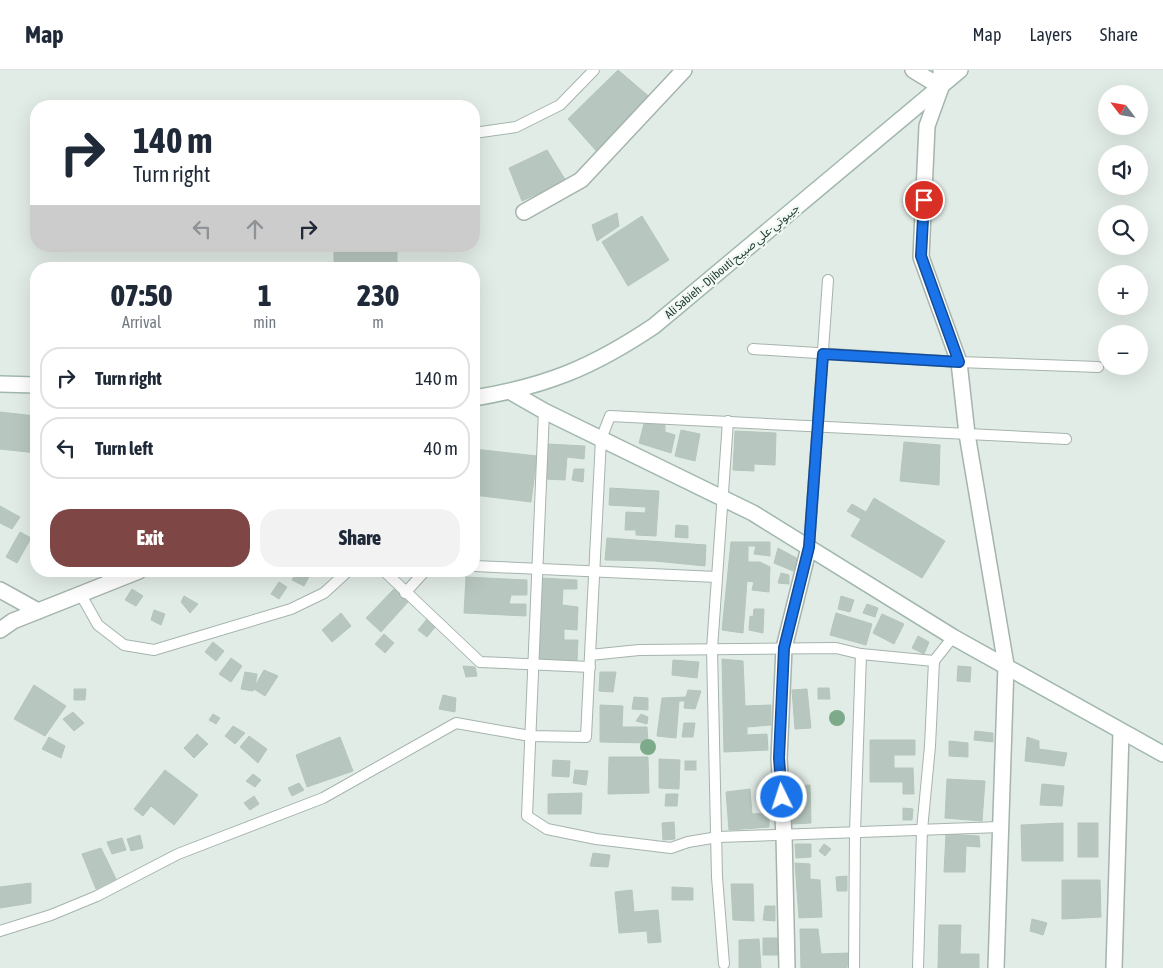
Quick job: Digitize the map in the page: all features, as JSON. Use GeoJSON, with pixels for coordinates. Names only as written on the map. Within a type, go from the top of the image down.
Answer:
{"type":"FeatureCollection","features":[{"type":"Feature","properties":{"kind":"street"},"geometry":{"type":"LineString","coordinates":[[524,212],[581,180],[684,70]]}},
{"type":"Feature","properties":{"kind":"street"},"geometry":{"type":"LineString","coordinates":[[913,70],[941,86]]}},
{"type":"Feature","properties":{"kind":"street"},"geometry":{"type":"LineString","coordinates":[[941,70],[941,86],[927,126],[921,256],[959,362],[967,434],[1006,665],[996,968]]}},
{"type":"Feature","properties":{"kind":"street","name":"Ali Sabieh - Djibouti جيبوتي-علي صبيح"},"geometry":{"type":"LineString","coordinates":[[480,397],[549,382],[621,348],[654,326],[960,70]]}},
{"type":"Feature","properties":{"kind":"street"},"geometry":{"type":"LineString","coordinates":[[0,384],[30,385]]}},
{"type":"Feature","properties":{"kind":"street"},"geometry":{"type":"LineString","coordinates":[[510,392],[544,411],[753,513],[953,636],[1163,754]]}},
{"type":"Feature","properties":{"kind":"street"},"geometry":{"type":"LineString","coordinates":[[787,968],[784,835],[779,758],[784,648],[809,547]]}},
{"type":"Feature","properties":{"kind":"street"},"geometry":{"type":"LineString","coordinates":[[0,630],[13,621],[124,577]]}},
{"type":"Feature","properties":{"kind":"street"},"geometry":{"type":"LineString","coordinates":[[0,590],[38,611]]}},
{"type":"Feature","properties":{"kind":"street"},"geometry":{"type":"LineString","coordinates":[[1114,968],[1121,732]]}},
{"type":"Feature","properties":{"kind":"lane"},"geometry":{"type":"LineString","coordinates":[[480,131],[516,127],[560,105],[594,70]]}},
{"type":"Feature","properties":{"kind":"lane"},"geometry":{"type":"LineString","coordinates":[[809,547],[828,280]]}},
{"type":"Feature","properties":{"kind":"lane"},"geometry":{"type":"LineString","coordinates":[[753,349],[959,362],[1098,367]]}},
{"type":"Feature","properties":{"kind":"lane"},"geometry":{"type":"LineString","coordinates":[[544,411],[527,816],[547,829],[596,839],[671,848],[688,842],[716,838],[1000,827]]}},
{"type":"Feature","properties":{"kind":"lane"},"geometry":{"type":"LineString","coordinates":[[0,931],[51,915],[97,896],[178,854],[323,798],[456,723],[530,736],[586,738],[601,439],[610,416],[1066,439]]}},
{"type":"Feature","properties":{"kind":"lane"},"geometry":{"type":"LineString","coordinates":[[724,964],[716,877],[712,649],[728,421]]}},
{"type":"Feature","properties":{"kind":"lane"},"geometry":{"type":"LineString","coordinates":[[480,566],[717,577]]}},
{"type":"Feature","properties":{"kind":"lane"},"geometry":{"type":"LineString","coordinates":[[81,595],[98,625],[124,645],[154,650],[291,608],[324,593],[341,577]]}},
{"type":"Feature","properties":{"kind":"lane"},"geometry":{"type":"LineString","coordinates":[[390,577],[480,662],[590,668]]}},
{"type":"Feature","properties":{"kind":"lane"},"geometry":{"type":"LineString","coordinates":[[405,593],[420,577]]}},
{"type":"Feature","properties":{"kind":"lane"},"geometry":{"type":"LineString","coordinates":[[918,968],[922,830],[930,746],[934,662],[953,636]]}},
{"type":"Feature","properties":{"kind":"lane"},"geometry":{"type":"LineString","coordinates":[[590,655],[639,650],[836,648],[861,654],[934,662]]}},
{"type":"Feature","properties":{"kind":"lane"},"geometry":{"type":"LineString","coordinates":[[854,968],[855,832],[861,654]]}},
{"type":"Feature","properties":{"kind":"building"},"geometry":{"type":"Polygon","coordinates":[[[618,70],[652,99],[599,154],[568,119],[618,70]]]}},
{"type":"Feature","properties":{"kind":"building"},"geometry":{"type":"Polygon","coordinates":[[[547,150],[566,181],[522,201],[509,168],[547,150]]]}},
{"type":"Feature","properties":{"kind":"building"},"geometry":{"type":"Polygon","coordinates":[[[617,213],[619,226],[597,241],[592,225],[617,213]]]}},
{"type":"Feature","properties":{"kind":"building"},"geometry":{"type":"Polygon","coordinates":[[[642,216],[669,260],[628,286],[602,242],[642,216]]]}},
{"type":"Feature","properties":{"kind":"building"},"geometry":{"type":"Polygon","coordinates":[[[334,252],[397,252],[397,262],[334,262],[334,252]]]}},
{"type":"Feature","properties":{"kind":"building"},"geometry":{"type":"Polygon","coordinates":[[[0,412],[30,415],[30,452],[0,449],[0,412]]]}},
{"type":"Feature","properties":{"kind":"building"},"geometry":{"type":"Polygon","coordinates":[[[645,420],[665,422],[665,432],[675,435],[671,453],[639,443],[645,420]]]}},
{"type":"Feature","properties":{"kind":"building"},"geometry":{"type":"Polygon","coordinates":[[[681,430],[700,434],[695,461],[675,456],[681,430]]]}},
{"type":"Feature","properties":{"kind":"building"},"geometry":{"type":"Polygon","coordinates":[[[735,431],[776,433],[775,465],[754,464],[754,471],[733,470],[735,431]]]}},
{"type":"Feature","properties":{"kind":"building"},"geometry":{"type":"Polygon","coordinates":[[[904,442],[940,445],[939,485],[900,481],[904,442]]]}},
{"type":"Feature","properties":{"kind":"building"},"geometry":{"type":"Polygon","coordinates":[[[548,444],[585,446],[584,459],[567,457],[565,480],[546,479],[548,444]]]}},
{"type":"Feature","properties":{"kind":"building"},"geometry":{"type":"Polygon","coordinates":[[[480,450],[537,456],[531,502],[480,496],[480,450]]]}},
{"type":"Feature","properties":{"kind":"building"},"geometry":{"type":"Polygon","coordinates":[[[574,469],[584,469],[583,482],[572,480],[574,469]]]}},
{"type":"Feature","properties":{"kind":"building"},"geometry":{"type":"Polygon","coordinates":[[[610,488],[659,491],[656,536],[636,535],[636,530],[625,530],[626,512],[645,513],[646,507],[609,505],[610,488]]]}},
{"type":"Feature","properties":{"kind":"building"},"geometry":{"type":"Polygon","coordinates":[[[874,498],[945,541],[922,578],[851,536],[861,519],[847,511],[852,504],[866,512],[874,498]]]}},
{"type":"Feature","properties":{"kind":"building"},"geometry":{"type":"Polygon","coordinates":[[[0,506],[20,517],[12,529],[0,523],[0,506]]]}},
{"type":"Feature","properties":{"kind":"building"},"geometry":{"type":"Polygon","coordinates":[[[676,525],[688,526],[688,538],[675,537],[676,525]]]}},
{"type":"Feature","properties":{"kind":"building"},"geometry":{"type":"Polygon","coordinates":[[[20,532],[30,537],[17,563],[6,557],[20,532]]]}},
{"type":"Feature","properties":{"kind":"building"},"geometry":{"type":"Polygon","coordinates":[[[607,538],[706,545],[705,566],[655,561],[605,560],[607,538]]]}},
{"type":"Feature","properties":{"kind":"building"},"geometry":{"type":"Polygon","coordinates":[[[731,542],[770,542],[770,556],[754,554],[756,546],[748,546],[748,562],[760,562],[770,567],[769,592],[752,590],[754,582],[747,581],[743,633],[722,630],[731,542]]]}},
{"type":"Feature","properties":{"kind":"building"},"geometry":{"type":"Polygon","coordinates":[[[778,548],[798,559],[793,571],[774,563],[778,548]]]}},
{"type":"Feature","properties":{"kind":"building"},"geometry":{"type":"Polygon","coordinates":[[[781,573],[789,575],[789,584],[778,583],[781,573]]]}},
{"type":"Feature","properties":{"kind":"building"},"geometry":{"type":"Polygon","coordinates":[[[294,577],[309,577],[304,586],[292,580],[294,577]]]}},
{"type":"Feature","properties":{"kind":"building"},"geometry":{"type":"Polygon","coordinates":[[[466,577],[527,580],[527,595],[511,595],[509,604],[526,604],[526,616],[464,613],[466,577]]]}},
{"type":"Feature","properties":{"kind":"building"},"geometry":{"type":"Polygon","coordinates":[[[542,578],[577,580],[577,589],[563,589],[562,605],[578,607],[577,630],[564,629],[564,640],[578,640],[577,661],[537,659],[542,578]]]}},
{"type":"Feature","properties":{"kind":"building"},"geometry":{"type":"Polygon","coordinates":[[[279,582],[287,587],[279,599],[271,594],[279,582]]]}},
{"type":"Feature","properties":{"kind":"building"},"geometry":{"type":"Polygon","coordinates":[[[132,589],[143,596],[136,606],[125,600],[132,589]]]}},
{"type":"Feature","properties":{"kind":"building"},"geometry":{"type":"Polygon","coordinates":[[[394,589],[408,602],[381,632],[366,618],[394,589]]]}},
{"type":"Feature","properties":{"kind":"building"},"geometry":{"type":"Polygon","coordinates":[[[184,596],[198,604],[190,613],[181,602],[184,596]]]}},
{"type":"Feature","properties":{"kind":"building"},"geometry":{"type":"Polygon","coordinates":[[[841,596],[854,600],[850,612],[838,609],[841,596]]]}},
{"type":"Feature","properties":{"kind":"building"},"geometry":{"type":"Polygon","coordinates":[[[867,604],[878,608],[875,617],[863,613],[867,604]]]}},
{"type":"Feature","properties":{"kind":"building"},"geometry":{"type":"Polygon","coordinates":[[[754,609],[764,609],[763,633],[749,630],[750,616],[753,617],[754,609]]]}},
{"type":"Feature","properties":{"kind":"building"},"geometry":{"type":"Polygon","coordinates":[[[154,610],[165,614],[161,625],[151,620],[154,610]]]}},
{"type":"Feature","properties":{"kind":"building"},"geometry":{"type":"Polygon","coordinates":[[[341,613],[351,626],[332,642],[322,630],[341,613]]]}},
{"type":"Feature","properties":{"kind":"building"},"geometry":{"type":"Polygon","coordinates":[[[836,613],[872,624],[866,645],[830,635],[836,613]]]}},
{"type":"Feature","properties":{"kind":"building"},"geometry":{"type":"Polygon","coordinates":[[[882,614],[904,624],[894,644],[873,633],[882,614]]]}},
{"type":"Feature","properties":{"kind":"building"},"geometry":{"type":"Polygon","coordinates":[[[427,619],[436,626],[427,637],[418,630],[427,619]]]}},
{"type":"Feature","properties":{"kind":"building"},"geometry":{"type":"Polygon","coordinates":[[[384,634],[394,643],[385,653],[375,644],[384,634]]]}},
{"type":"Feature","properties":{"kind":"building"},"geometry":{"type":"Polygon","coordinates":[[[918,636],[929,642],[924,654],[912,648],[918,636]]]}},
{"type":"Feature","properties":{"kind":"building"},"geometry":{"type":"Polygon","coordinates":[[[213,642],[224,651],[216,661],[205,652],[213,642]]]}},
{"type":"Feature","properties":{"kind":"building"},"geometry":{"type":"Polygon","coordinates":[[[231,658],[242,666],[231,682],[219,674],[231,658]]]}},
{"type":"Feature","properties":{"kind":"building"},"geometry":{"type":"Polygon","coordinates":[[[722,659],[743,661],[745,706],[771,705],[771,725],[747,727],[747,735],[767,734],[768,750],[724,752],[722,659]]]}},
{"type":"Feature","properties":{"kind":"building"},"geometry":{"type":"Polygon","coordinates":[[[673,660],[699,662],[697,678],[672,675],[673,660]]]}},
{"type":"Feature","properties":{"kind":"building"},"geometry":{"type":"Polygon","coordinates":[[[463,666],[475,667],[477,676],[466,677],[463,666]]]}},
{"type":"Feature","properties":{"kind":"building"},"geometry":{"type":"Polygon","coordinates":[[[958,666],[971,667],[970,682],[957,681],[958,666]]]}},
{"type":"Feature","properties":{"kind":"building"},"geometry":{"type":"Polygon","coordinates":[[[264,670],[278,676],[265,696],[254,689],[253,691],[241,689],[245,672],[257,674],[255,686],[264,670]]]}},
{"type":"Feature","properties":{"kind":"building"},"geometry":{"type":"Polygon","coordinates":[[[600,672],[616,672],[613,692],[599,691],[600,672]]]}},
{"type":"Feature","properties":{"kind":"building"},"geometry":{"type":"Polygon","coordinates":[[[34,685],[66,706],[45,736],[14,719],[34,685]]]}},
{"type":"Feature","properties":{"kind":"building"},"geometry":{"type":"Polygon","coordinates":[[[818,688],[829,688],[830,699],[818,699],[818,688]]]}},
{"type":"Feature","properties":{"kind":"building"},"geometry":{"type":"Polygon","coordinates":[[[74,689],[86,689],[85,700],[74,700],[74,689]]]}},
{"type":"Feature","properties":{"kind":"building"},"geometry":{"type":"Polygon","coordinates":[[[807,689],[811,728],[795,729],[792,690],[807,689]]]}},
{"type":"Feature","properties":{"kind":"building"},"geometry":{"type":"Polygon","coordinates":[[[688,690],[701,691],[695,709],[684,708],[685,701],[679,701],[676,738],[657,736],[662,698],[686,697],[688,690]]]}},
{"type":"Feature","properties":{"kind":"building"},"geometry":{"type":"Polygon","coordinates":[[[443,695],[456,698],[455,712],[439,709],[443,695]]]}},
{"type":"Feature","properties":{"kind":"building"},"geometry":{"type":"Polygon","coordinates":[[[634,697],[648,698],[648,710],[632,709],[634,697]]]}},
{"type":"Feature","properties":{"kind":"building"},"geometry":{"type":"Polygon","coordinates":[[[600,705],[623,706],[622,727],[647,727],[648,743],[600,742],[600,705]]]}},
{"type":"Feature","properties":{"kind":"building"},"geometry":{"type":"Polygon","coordinates":[[[73,712],[84,723],[74,731],[63,719],[73,712]]]}},
{"type":"Feature","properties":{"kind":"building"},"geometry":{"type":"Polygon","coordinates":[[[213,714],[220,718],[216,724],[209,720],[213,714]]]}},
{"type":"Feature","properties":{"kind":"building"},"geometry":{"type":"Polygon","coordinates":[[[641,714],[648,717],[647,724],[636,721],[641,714]]]}},
{"type":"Feature","properties":{"kind":"building"},"geometry":{"type":"Polygon","coordinates":[[[684,723],[695,723],[693,737],[682,737],[684,723]]]}},
{"type":"Feature","properties":{"kind":"building"},"geometry":{"type":"Polygon","coordinates":[[[233,726],[245,733],[235,744],[225,736],[233,726]]]}},
{"type":"Feature","properties":{"kind":"building"},"geometry":{"type":"Polygon","coordinates":[[[975,731],[993,733],[993,742],[974,740],[975,731]]]}},
{"type":"Feature","properties":{"kind":"building"},"geometry":{"type":"Polygon","coordinates":[[[197,734],[208,744],[194,758],[184,748],[197,734]]]}},
{"type":"Feature","properties":{"kind":"building"},"geometry":{"type":"Polygon","coordinates":[[[249,736],[267,749],[258,763],[240,747],[249,736]]]}},
{"type":"Feature","properties":{"kind":"building"},"geometry":{"type":"Polygon","coordinates":[[[49,737],[65,746],[61,758],[42,749],[49,737]]]}},
{"type":"Feature","properties":{"kind":"building"},"geometry":{"type":"Polygon","coordinates":[[[340,737],[353,771],[307,787],[296,755],[340,737]]]}},
{"type":"Feature","properties":{"kind":"building"},"geometry":{"type":"Polygon","coordinates":[[[1027,737],[1039,741],[1039,749],[1067,753],[1064,766],[1025,761],[1027,737]]]}},
{"type":"Feature","properties":{"kind":"building"},"geometry":{"type":"Polygon","coordinates":[[[870,740],[915,740],[915,755],[894,755],[894,768],[913,768],[914,794],[903,794],[903,782],[870,782],[870,740]]]}},
{"type":"Feature","properties":{"kind":"building"},"geometry":{"type":"Polygon","coordinates":[[[949,741],[968,743],[968,757],[949,756],[949,741]]]}},
{"type":"Feature","properties":{"kind":"building"},"geometry":{"type":"Polygon","coordinates":[[[609,757],[648,757],[649,793],[608,794],[609,757]]]}},
{"type":"Feature","properties":{"kind":"building"},"geometry":{"type":"Polygon","coordinates":[[[659,759],[680,760],[679,789],[659,788],[659,759]]]}},
{"type":"Feature","properties":{"kind":"building"},"geometry":{"type":"Polygon","coordinates":[[[553,760],[570,761],[569,777],[552,776],[553,760]]]}},
{"type":"Feature","properties":{"kind":"building"},"geometry":{"type":"Polygon","coordinates":[[[685,761],[696,761],[696,770],[685,770],[685,761]]]}},
{"type":"Feature","properties":{"kind":"building"},"geometry":{"type":"Polygon","coordinates":[[[165,770],[198,795],[174,825],[151,806],[143,816],[134,809],[165,770]]]}},
{"type":"Feature","properties":{"kind":"building"},"geometry":{"type":"Polygon","coordinates":[[[575,770],[588,771],[586,785],[573,783],[575,770]]]}},
{"type":"Feature","properties":{"kind":"building"},"geometry":{"type":"Polygon","coordinates":[[[253,774],[261,780],[255,787],[246,781],[253,774]]]}},
{"type":"Feature","properties":{"kind":"building"},"geometry":{"type":"Polygon","coordinates":[[[947,779],[985,781],[982,821],[945,818],[947,779]]]}},
{"type":"Feature","properties":{"kind":"building"},"geometry":{"type":"Polygon","coordinates":[[[299,783],[304,790],[292,796],[288,788],[299,783]]]}},
{"type":"Feature","properties":{"kind":"building"},"geometry":{"type":"Polygon","coordinates":[[[1042,784],[1064,786],[1062,806],[1040,805],[1042,784]]]}},
{"type":"Feature","properties":{"kind":"building"},"geometry":{"type":"Polygon","coordinates":[[[810,785],[811,823],[791,824],[790,786],[810,785]]]}},
{"type":"Feature","properties":{"kind":"building"},"geometry":{"type":"Polygon","coordinates":[[[750,789],[752,814],[769,813],[769,827],[729,830],[726,792],[750,789]]]}},
{"type":"Feature","properties":{"kind":"building"},"geometry":{"type":"Polygon","coordinates":[[[582,793],[581,814],[548,814],[548,794],[582,793]]]}},
{"type":"Feature","properties":{"kind":"building"},"geometry":{"type":"Polygon","coordinates":[[[666,794],[678,794],[677,806],[665,806],[666,794]]]}},
{"type":"Feature","properties":{"kind":"building"},"geometry":{"type":"Polygon","coordinates":[[[254,796],[259,804],[250,810],[244,803],[254,796]]]}},
{"type":"Feature","properties":{"kind":"building"},"geometry":{"type":"Polygon","coordinates":[[[903,808],[913,809],[912,820],[903,820],[903,808]]]}},
{"type":"Feature","properties":{"kind":"building"},"geometry":{"type":"Polygon","coordinates":[[[674,822],[675,839],[663,840],[662,823],[674,822]]]}},
{"type":"Feature","properties":{"kind":"building"},"geometry":{"type":"Polygon","coordinates":[[[1063,823],[1063,861],[1022,861],[1021,825],[1063,823]]]}},
{"type":"Feature","properties":{"kind":"building"},"geometry":{"type":"Polygon","coordinates":[[[1078,823],[1098,823],[1098,857],[1078,857],[1078,823]]]}},
{"type":"Feature","properties":{"kind":"building"},"geometry":{"type":"Polygon","coordinates":[[[946,834],[979,836],[980,847],[966,846],[965,872],[944,872],[946,834]]]}},
{"type":"Feature","properties":{"kind":"building"},"geometry":{"type":"Polygon","coordinates":[[[140,835],[143,848],[131,851],[127,839],[140,835]]]}},
{"type":"Feature","properties":{"kind":"building"},"geometry":{"type":"Polygon","coordinates":[[[122,838],[126,850],[112,854],[107,842],[122,838]]]}},
{"type":"Feature","properties":{"kind":"building"},"geometry":{"type":"Polygon","coordinates":[[[795,844],[811,844],[811,857],[796,858],[795,844]]]}},
{"type":"Feature","properties":{"kind":"building"},"geometry":{"type":"Polygon","coordinates":[[[824,844],[831,849],[825,856],[819,851],[824,844]]]}},
{"type":"Feature","properties":{"kind":"building"},"geometry":{"type":"Polygon","coordinates":[[[101,848],[116,879],[96,889],[82,854],[101,848]]]}},
{"type":"Feature","properties":{"kind":"building"},"geometry":{"type":"Polygon","coordinates":[[[593,853],[610,855],[608,867],[590,866],[593,853]]]}},
{"type":"Feature","properties":{"kind":"building"},"geometry":{"type":"Polygon","coordinates":[[[795,863],[810,864],[810,879],[820,880],[822,917],[799,918],[795,863]]]}},
{"type":"Feature","properties":{"kind":"building"},"geometry":{"type":"Polygon","coordinates":[[[847,876],[847,891],[837,891],[836,877],[847,876]]]}},
{"type":"Feature","properties":{"kind":"building"},"geometry":{"type":"Polygon","coordinates":[[[1062,880],[1100,880],[1101,917],[1062,919],[1062,880]]]}},
{"type":"Feature","properties":{"kind":"building"},"geometry":{"type":"Polygon","coordinates":[[[31,883],[31,903],[0,908],[0,887],[31,883]]]}},
{"type":"Feature","properties":{"kind":"building"},"geometry":{"type":"Polygon","coordinates":[[[731,884],[753,884],[754,921],[733,920],[731,884]]]}},
{"type":"Feature","properties":{"kind":"building"},"geometry":{"type":"Polygon","coordinates":[[[672,887],[693,888],[693,900],[672,900],[672,887]]]}},
{"type":"Feature","properties":{"kind":"building"},"geometry":{"type":"Polygon","coordinates":[[[632,890],[634,912],[658,910],[661,942],[648,943],[647,931],[619,933],[615,892],[632,890]]]}},
{"type":"Feature","properties":{"kind":"building"},"geometry":{"type":"Polygon","coordinates":[[[765,906],[775,906],[775,921],[763,920],[765,906]]]}},
{"type":"Feature","properties":{"kind":"building"},"geometry":{"type":"Polygon","coordinates":[[[1032,919],[1047,923],[1043,935],[1030,931],[1032,919]]]}},
{"type":"Feature","properties":{"kind":"building"},"geometry":{"type":"Polygon","coordinates":[[[939,925],[961,925],[960,954],[979,954],[979,968],[938,968],[939,925]]]}},
{"type":"Feature","properties":{"kind":"building"},"geometry":{"type":"Polygon","coordinates":[[[800,929],[818,929],[821,954],[849,953],[847,968],[801,968],[800,929]]]}},
{"type":"Feature","properties":{"kind":"building"},"geometry":{"type":"Polygon","coordinates":[[[763,938],[778,938],[778,955],[763,955],[763,938]]]}},
{"type":"Feature","properties":{"kind":"building"},"geometry":{"type":"Polygon","coordinates":[[[759,939],[761,968],[739,968],[739,940],[759,939]]]}},
{"type":"Feature","properties":{"kind":"route"},"geometry":{"type":"LineString","coordinates":[[782,797],[779,758],[784,648],[809,547],[823,354],[959,362],[921,256],[924,200]]}}]}
